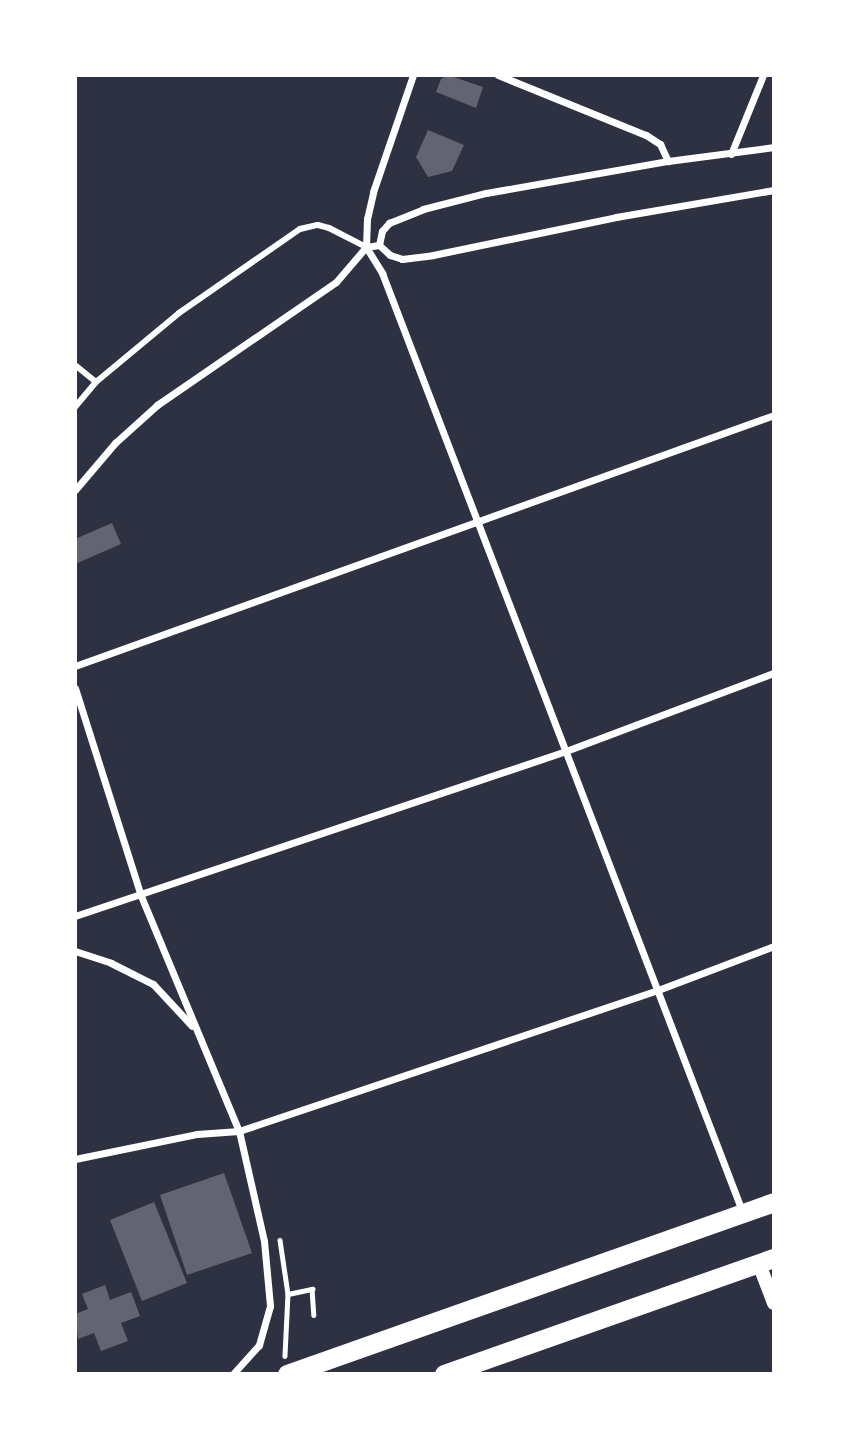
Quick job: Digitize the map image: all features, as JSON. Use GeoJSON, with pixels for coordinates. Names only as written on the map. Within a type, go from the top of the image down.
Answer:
{"type":"FeatureCollection","features":[{"type":"Feature","properties":{"kind":"highway"},"geometry":{"type":"LineString","coordinates":[[286,1367],[774,1202]]}},
{"type":"Feature","properties":{"kind":"highway"},"geometry":{"type":"LineString","coordinates":[[444,1374],[766,1261]]}},
{"type":"Feature","properties":{"kind":"main road"},"geometry":{"type":"LineString","coordinates":[[766,1261],[774,1303]]}},
{"type":"Feature","properties":{"kind":"street"},"geometry":{"type":"LineString","coordinates":[[75,490],[115,443],[157,405],[337,282],[366,247],[367,219],[373,192],[413,75]]}},
{"type":"Feature","properties":{"kind":"street"},"geometry":{"type":"LineString","coordinates":[[498,75],[646,135],[660,144],[668,161]]}},
{"type":"Feature","properties":{"kind":"street"},"geometry":{"type":"LineString","coordinates":[[731,154],[763,75]]}},
{"type":"Feature","properties":{"kind":"street"},"geometry":{"type":"LineString","coordinates":[[379,245],[382,231],[389,223],[423,209],[486,193],[668,161],[774,147]]}},
{"type":"Feature","properties":{"kind":"street"},"geometry":{"type":"LineString","coordinates":[[379,245],[390,255],[402,259],[616,217],[774,190]]}},
{"type":"Feature","properties":{"kind":"street"},"geometry":{"type":"LineString","coordinates":[[75,407],[96,383],[179,313],[300,229],[318,225],[366,247],[383,273],[743,1213]]}},
{"type":"Feature","properties":{"kind":"street"},"geometry":{"type":"LineString","coordinates":[[366,247],[379,245]]}},
{"type":"Feature","properties":{"kind":"street"},"geometry":{"type":"LineString","coordinates":[[75,365],[96,383]]}},
{"type":"Feature","properties":{"kind":"street"},"geometry":{"type":"LineString","coordinates":[[75,666],[477,519],[774,415]]}},
{"type":"Feature","properties":{"kind":"street"},"geometry":{"type":"LineString","coordinates":[[75,916],[566,751],[774,673]]}},
{"type":"Feature","properties":{"kind":"street"},"geometry":{"type":"LineString","coordinates":[[75,688],[141,895],[239,1131],[264,1241],[270,1306],[259,1345],[233,1374]]}},
{"type":"Feature","properties":{"kind":"street"},"geometry":{"type":"LineString","coordinates":[[75,1159],[197,1134],[239,1131],[658,990],[774,946]]}},
{"type":"Feature","properties":{"kind":"street"},"geometry":{"type":"LineString","coordinates":[[75,951],[111,963],[153,984],[197,1032]]}},
{"type":"Feature","properties":{"kind":"path"},"geometry":{"type":"LineString","coordinates":[[288,1294],[312,1289],[314,1315]]}},
{"type":"Feature","properties":{"kind":"path"},"geometry":{"type":"LineString","coordinates":[[286,1367],[288,1314]]}},
{"type":"Feature","properties":{"kind":"building"},"geometry":{"type":"Polygon","coordinates":[[[448,75],[483,87],[476,108],[436,92],[441,79],[448,75]]]}},
{"type":"Feature","properties":{"kind":"building"},"geometry":{"type":"Polygon","coordinates":[[[428,130],[464,145],[452,171],[428,177],[416,157],[428,130]]]}},
{"type":"Feature","properties":{"kind":"building"},"geometry":{"type":"Polygon","coordinates":[[[112,523],[121,544],[75,564],[75,539],[112,523]]]}},
{"type":"Feature","properties":{"kind":"building"},"geometry":{"type":"Polygon","coordinates":[[[224,1173],[252,1253],[187,1275],[160,1195],[224,1173]]]}},
{"type":"Feature","properties":{"kind":"building"},"geometry":{"type":"Polygon","coordinates":[[[154,1202],[187,1283],[142,1301],[110,1220],[154,1202]]]}},
{"type":"Feature","properties":{"kind":"building"},"geometry":{"type":"Polygon","coordinates":[[[105,1285],[110,1300],[131,1292],[140,1316],[121,1323],[128,1341],[101,1351],[94,1333],[78,1339],[75,1314],[88,1309],[82,1294],[105,1285]]]}}]}
